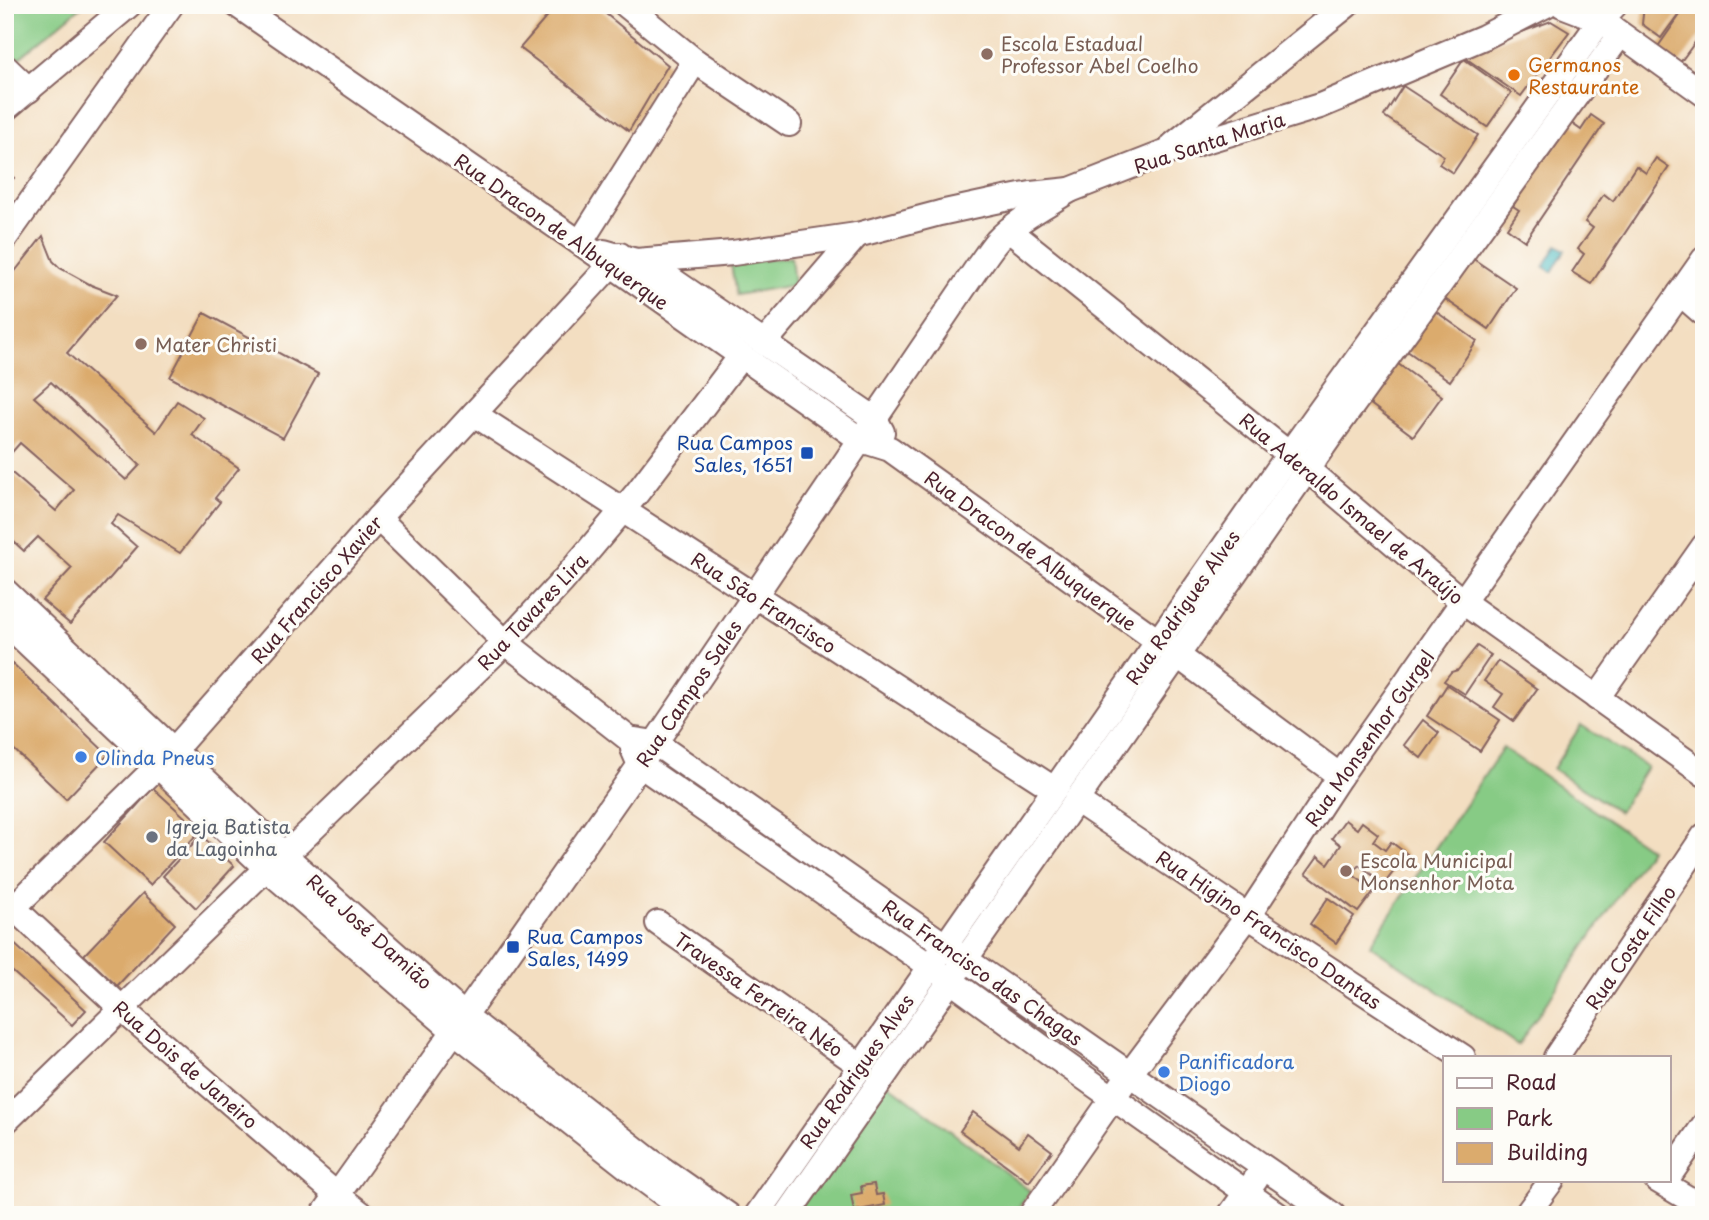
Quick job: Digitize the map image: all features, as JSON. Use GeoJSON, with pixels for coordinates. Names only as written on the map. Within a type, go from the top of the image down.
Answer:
{"type":"FeatureCollection","features":[{"type":"Feature","properties":{"kind":"street"},"geometry":{"type":"LineString","coordinates":[[5,109],[129,5]]}},
{"type":"Feature","properties":{"kind":"street"},"geometry":{"type":"LineString","coordinates":[[5,239],[171,5]]}},
{"type":"Feature","properties":{"kind":"street","name":"Rua Dracon de Albuquerque"},"geometry":{"type":"LineString","coordinates":[[237,5],[585,246]]}},
{"type":"Feature","properties":{"kind":"street"},"geometry":{"type":"LineString","coordinates":[[626,5],[695,61],[789,124]]}},
{"type":"Feature","properties":{"kind":"street"},"geometry":{"type":"LineString","coordinates":[[1162,154],[1347,5]]}},
{"type":"Feature","properties":{"kind":"street","name":"Rua Santa Maria"},"geometry":{"type":"LineString","coordinates":[[585,246],[623,260],[733,253],[858,235],[940,213],[1031,194],[1070,190],[1162,154],[1320,106],[1484,37],[1546,5]]}},
{"type":"Feature","properties":{"kind":"street"},"geometry":{"type":"LineString","coordinates":[[1562,5],[1612,20],[1704,94]]}},
{"type":"Feature","properties":{"kind":"street","name":"Rua Rodrigues Alves"},"geometry":{"type":"LineString","coordinates":[[787,1215],[940,973],[1612,20]]}},
{"type":"Feature","properties":{"kind":"street"},"geometry":{"type":"LineString","coordinates":[[585,246],[695,61]]}},
{"type":"Feature","properties":{"kind":"street"},"geometry":{"type":"LineString","coordinates":[[5,67],[29,90]]}},
{"type":"Feature","properties":{"kind":"street","name":"Rua Campos Sales"},"geometry":{"type":"LineString","coordinates":[[330,1205],[640,765],[977,268],[1009,230],[1070,190]]}},
{"type":"Feature","properties":{"kind":"street","name":"Rua Aderaldo Ismael de Araújo"},"geometry":{"type":"LineString","coordinates":[[1009,230],[1298,462],[1463,602],[1704,774]]}},
{"type":"Feature","properties":{"kind":"street"},"geometry":{"type":"LineString","coordinates":[[764,343],[858,235]]}},
{"type":"Feature","properties":{"kind":"street","name":"Rua Monsenhor Gurgel"},"geometry":{"type":"LineString","coordinates":[[1031,1215],[1129,1075],[1248,916],[1340,776],[1704,259]]}},
{"type":"Feature","properties":{"kind":"street","name":"Rua Dracon de Albuquerque"},"geometry":{"type":"LineString","coordinates":[[623,260],[662,273],[875,419],[890,449]]}},
{"type":"Feature","properties":{"kind":"street","name":"Rua Dracon de Albuquerque"},"geometry":{"type":"LineString","coordinates":[[623,260],[741,356],[861,440],[890,449],[1340,776]]}},
{"type":"Feature","properties":{"kind":"street","name":"Rua Francisco Xavier"},"geometry":{"type":"LineString","coordinates":[[8,908],[167,758],[378,517],[623,260]]}},
{"type":"Feature","properties":{"kind":"street"},"geometry":{"type":"LineString","coordinates":[[1680,293],[1704,314]]}},
{"type":"Feature","properties":{"kind":"street","name":"Rua Tavares Lira"},"geometry":{"type":"LineString","coordinates":[[127,1013],[505,642],[562,582],[622,510],[741,356]]}},
{"type":"Feature","properties":{"kind":"street","name":"Rua São Francisco"},"geometry":{"type":"LineString","coordinates":[[474,414],[1065,794]]}},
{"type":"Feature","properties":{"kind":"street","name":"Rua Francisco das Chagas"},"geometry":{"type":"LineString","coordinates":[[378,517],[505,642],[629,739],[640,765],[940,973],[1278,1215]]}},
{"type":"Feature","properties":{"kind":"street"},"geometry":{"type":"LineString","coordinates":[[1597,698],[1704,546]]}},
{"type":"Feature","properties":{"kind":"street","name":"Rua José Damião"},"geometry":{"type":"LineString","coordinates":[[5,591],[167,758]]}},
{"type":"Feature","properties":{"kind":"street","name":"Rua José Damião"},"geometry":{"type":"LineString","coordinates":[[5,622],[283,860],[460,1023],[639,1176],[692,1215]]}},
{"type":"Feature","properties":{"kind":"street","name":"Rua Francisco das Chagas"},"geometry":{"type":"LineString","coordinates":[[629,739],[655,743],[1333,1215]]}},
{"type":"Feature","properties":{"kind":"street","name":"Rua Higino Francisco Dantas"},"geometry":{"type":"LineString","coordinates":[[1065,794],[1461,1056]]}},
{"type":"Feature","properties":{"kind":"street","name":"Rua Costa Filho"},"geometry":{"type":"LineString","coordinates":[[1557,1056],[1704,836]]}},
{"type":"Feature","properties":{"kind":"street","name":"Rua Dois de Janeiro"},"geometry":{"type":"LineString","coordinates":[[8,908],[127,1013],[330,1205],[363,1215]]}},
{"type":"Feature","properties":{"kind":"street","name":"Travessa Ferreira Néo"},"geometry":{"type":"LineString","coordinates":[[658,923],[860,1065]]}},
{"type":"Feature","properties":{"kind":"street","name":"Rua Rodrigues Alves"},"geometry":{"type":"LineString","coordinates":[[757,1215],[860,1065],[940,973]]}},
{"type":"Feature","properties":{"kind":"street"},"geometry":{"type":"LineString","coordinates":[[5,1122],[127,1013]]}},
{"type":"Feature","properties":{"kind":"street"},"geometry":{"type":"LineString","coordinates":[[5,1142],[127,1013]]}},
{"type":"Feature","properties":{"kind":"street","name":"Rua José Damião"},"geometry":{"type":"LineString","coordinates":[[460,1023],[728,1215]]}},
{"type":"Feature","properties":{"kind":"street"},"geometry":{"type":"LineString","coordinates":[[1670,1172],[1704,1125]]}},
{"type":"Feature","properties":{"kind":"street"},"geometry":{"type":"LineString","coordinates":[[1230,1215],[1265,1168]]}},
{"type":"Feature","properties":{"kind":"street"},"geometry":{"type":"LineString","coordinates":[[1526,1215],[1551,1182]]}},
{"type":"Feature","properties":{"kind":"street"},"geometry":{"type":"LineString","coordinates":[[1667,1182],[1704,1208]]}},
{"type":"Feature","properties":{"kind":"green space"},"geometry":{"type":"Polygon","coordinates":[[[5,5],[83,5],[5,70],[5,5]]]}},
{"type":"Feature","properties":{"kind":"green space"},"geometry":{"type":"Polygon","coordinates":[[[791,257],[794,285],[736,295],[731,264],[791,257]]]}},
{"type":"Feature","properties":{"kind":"green space"},"geometry":{"type":"Polygon","coordinates":[[[1581,725],[1647,767],[1619,812],[1553,769],[1581,725]]]}},
{"type":"Feature","properties":{"kind":"green space"},"geometry":{"type":"Polygon","coordinates":[[[1503,748],[1650,849],[1518,1045],[1370,945],[1503,748]]]}},
{"type":"Feature","properties":{"kind":"green space"},"geometry":{"type":"Polygon","coordinates":[[[887,1083],[1030,1191],[1014,1215],[793,1215],[887,1083]]]}},
{"type":"Feature","properties":{"kind":"water"},"geometry":{"type":"Polygon","coordinates":[[[1557,245],[1565,250],[1552,272],[1544,267],[1557,245]]]}},
{"type":"Feature","properties":{"kind":"building"},"geometry":{"type":"Polygon","coordinates":[[[557,5],[595,5],[668,65],[629,131],[520,48],[557,5]]]}},
{"type":"Feature","properties":{"kind":"building"},"geometry":{"type":"Polygon","coordinates":[[[1644,5],[1685,5],[1661,38],[1642,24],[1644,5]]]}},
{"type":"Feature","properties":{"kind":"building"},"geometry":{"type":"Polygon","coordinates":[[[1687,5],[1704,15],[1704,30],[1679,64],[1657,48],[1687,5]]]}},
{"type":"Feature","properties":{"kind":"building","name":"Germanos Restaurante"},"geometry":{"type":"Polygon","coordinates":[[[1551,21],[1569,32],[1521,96],[1461,55],[1551,21]]]}},
{"type":"Feature","properties":{"kind":"building"},"geometry":{"type":"Polygon","coordinates":[[[1464,59],[1511,93],[1487,127],[1440,94],[1464,59]]]}},
{"type":"Feature","properties":{"kind":"building"},"geometry":{"type":"Polygon","coordinates":[[[1403,86],[1478,135],[1453,173],[1439,164],[1444,156],[1384,116],[1403,86]]]}},
{"type":"Feature","properties":{"kind":"building"},"geometry":{"type":"Polygon","coordinates":[[[1591,115],[1604,124],[1525,241],[1507,228],[1519,210],[1513,206],[1527,184],[1520,179],[1538,151],[1548,157],[1571,123],[1581,130],[1591,115]]]}},
{"type":"Feature","properties":{"kind":"building"},"geometry":{"type":"Polygon","coordinates":[[[1656,158],[1669,167],[1591,284],[1572,272],[1584,254],[1578,249],[1593,228],[1585,222],[1604,194],[1613,201],[1636,166],[1646,173],[1656,158]]]}},
{"type":"Feature","properties":{"kind":"building"},"geometry":{"type":"Polygon","coordinates":[[[5,168],[14,178],[5,186],[5,168]]]}},
{"type":"Feature","properties":{"kind":"building"},"geometry":{"type":"Polygon","coordinates":[[[43,236],[53,261],[60,268],[117,295],[67,353],[156,432],[177,401],[204,418],[192,435],[239,468],[215,498],[220,502],[180,553],[118,515],[111,524],[137,547],[70,624],[42,600],[72,568],[38,537],[24,551],[12,540],[5,546],[5,467],[56,511],[74,490],[20,443],[5,460],[5,284],[43,236]],[[51,382],[34,397],[126,480],[140,465],[51,382]]]}},
{"type":"Feature","properties":{"kind":"building"},"geometry":{"type":"Polygon","coordinates":[[[1469,256],[1516,288],[1489,329],[1442,297],[1469,256]]]}},
{"type":"Feature","properties":{"kind":"building"},"geometry":{"type":"Polygon","coordinates":[[[1431,308],[1477,341],[1450,381],[1403,348],[1431,308]]]}},
{"type":"Feature","properties":{"kind":"building"},"geometry":{"type":"Polygon","coordinates":[[[204,313],[318,374],[283,438],[170,377],[204,313]]]}},
{"type":"Feature","properties":{"kind":"building"},"geometry":{"type":"Polygon","coordinates":[[[1394,361],[1442,396],[1413,436],[1365,400],[1394,361]]]}},
{"type":"Feature","properties":{"kind":"building"},"geometry":{"type":"Polygon","coordinates":[[[1477,646],[1491,655],[1465,694],[1444,681],[1451,672],[1458,670],[1477,646]]]}},
{"type":"Feature","properties":{"kind":"building"},"geometry":{"type":"Polygon","coordinates":[[[5,656],[108,755],[66,799],[5,741],[5,656]]]}},
{"type":"Feature","properties":{"kind":"building"},"geometry":{"type":"Polygon","coordinates":[[[1498,661],[1537,689],[1514,721],[1494,707],[1503,694],[1484,681],[1498,661]]]}},
{"type":"Feature","properties":{"kind":"building"},"geometry":{"type":"Polygon","coordinates":[[[1447,685],[1500,720],[1480,751],[1427,716],[1447,685]]]}},
{"type":"Feature","properties":{"kind":"building"},"geometry":{"type":"Polygon","coordinates":[[[1423,720],[1439,733],[1421,758],[1404,745],[1423,720]]]}},
{"type":"Feature","properties":{"kind":"building","name":"Igreja Batista da Lagoinha"},"geometry":{"type":"Polygon","coordinates":[[[153,788],[200,831],[150,885],[104,842],[153,788]]]}},
{"type":"Feature","properties":{"kind":"building"},"geometry":{"type":"Polygon","coordinates":[[[1345,820],[1357,829],[1362,822],[1378,834],[1373,841],[1385,850],[1391,842],[1407,854],[1384,884],[1359,865],[1352,874],[1374,891],[1358,912],[1306,873],[1318,856],[1328,864],[1341,845],[1332,838],[1345,820]]]}},
{"type":"Feature","properties":{"kind":"building"},"geometry":{"type":"Polygon","coordinates":[[[201,835],[234,866],[196,908],[163,876],[201,835]]]}},
{"type":"Feature","properties":{"kind":"building"},"geometry":{"type":"Polygon","coordinates":[[[143,893],[175,924],[117,986],[84,955],[143,893]]]}},
{"type":"Feature","properties":{"kind":"building"},"geometry":{"type":"Polygon","coordinates":[[[1328,898],[1354,916],[1336,943],[1310,924],[1328,898]]]}},
{"type":"Feature","properties":{"kind":"building"},"geometry":{"type":"Polygon","coordinates":[[[10,940],[86,1010],[72,1025],[5,965],[5,946],[10,940]]]}},
{"type":"Feature","properties":{"kind":"building"},"geometry":{"type":"Polygon","coordinates":[[[973,1112],[1019,1146],[1028,1133],[1052,1151],[1029,1182],[960,1131],[973,1112]]]}},
{"type":"Feature","properties":{"kind":"building"},"geometry":{"type":"Polygon","coordinates":[[[874,1184],[876,1195],[883,1194],[885,1205],[854,1211],[851,1195],[862,1193],[861,1186],[874,1184]]]}},
{"type":"Feature","properties":{"kind":"place","name":"Escola Estadual Professor Abel Coelho"},"geometry":{"type":"Point","coordinates":[987,54]}},
{"type":"Feature","properties":{"kind":"place","name":"Germanos Restaurante"},"geometry":{"type":"Point","coordinates":[1514,75]}},
{"type":"Feature","properties":{"kind":"place","name":"Mater Christi"},"geometry":{"type":"Point","coordinates":[141,344]}},
{"type":"Feature","properties":{"kind":"place","name":"Rua Campos Sales, 1651"},"geometry":{"type":"Point","coordinates":[807,453]}},
{"type":"Feature","properties":{"kind":"place","name":"Olinda Pneus"},"geometry":{"type":"Point","coordinates":[81,757]}},
{"type":"Feature","properties":{"kind":"place","name":"Igreja Batista da Lagoinha"},"geometry":{"type":"Point","coordinates":[152,837]}},
{"type":"Feature","properties":{"kind":"place","name":"Escola Municipal Monsenhor Mota"},"geometry":{"type":"Point","coordinates":[1346,871]}},
{"type":"Feature","properties":{"kind":"place","name":"Rua Campos Sales, 1499"},"geometry":{"type":"Point","coordinates":[513,947]}},
{"type":"Feature","properties":{"kind":"place","name":"Panificadora Diogo"},"geometry":{"type":"Point","coordinates":[1164,1072]}}]}
